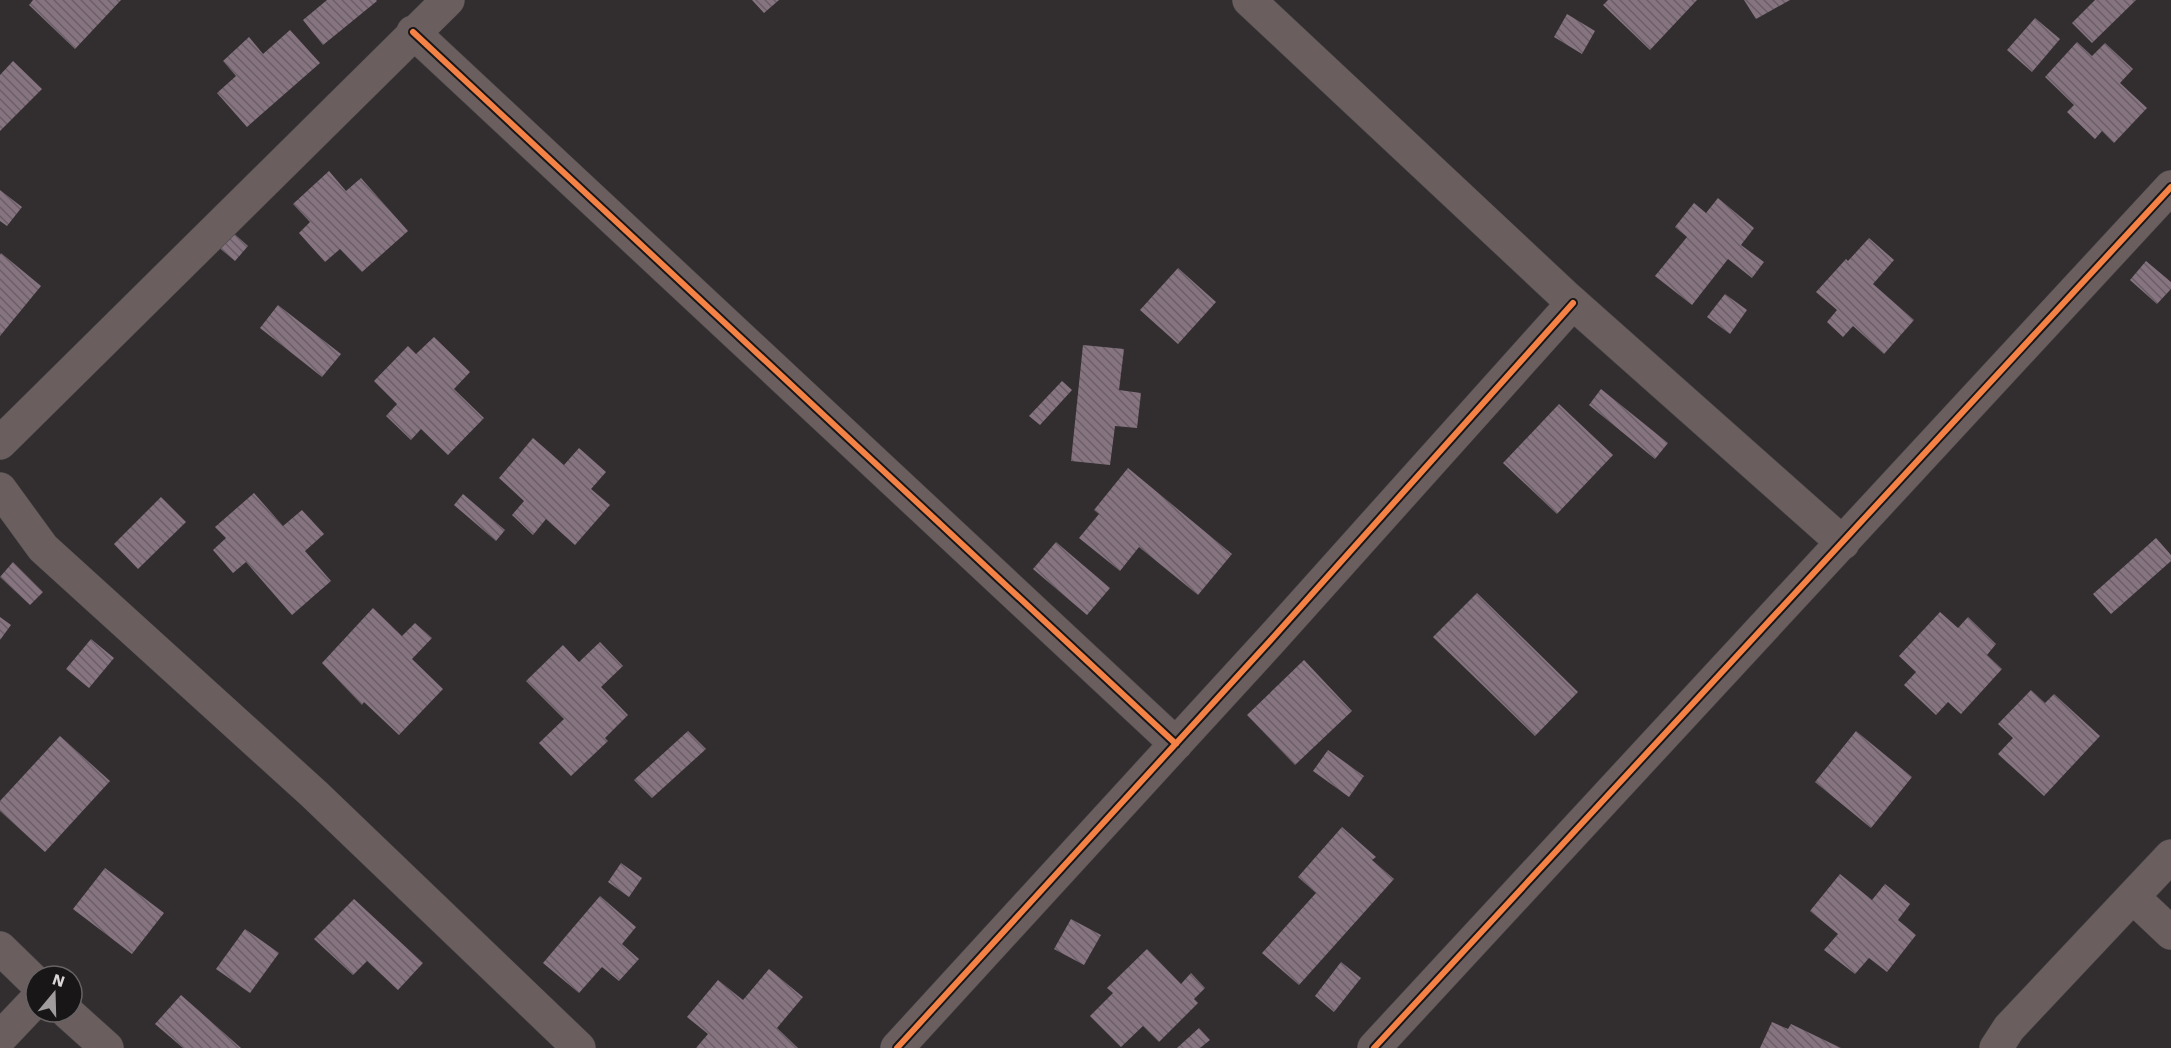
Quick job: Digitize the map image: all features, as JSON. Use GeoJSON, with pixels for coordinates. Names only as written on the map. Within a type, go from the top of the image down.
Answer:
{"type":"FeatureCollection","features":[{"type":"Feature","properties":{"kind":"street"},"geometry":{"type":"LineString","coordinates":[[0,443],[413,32],[448,0]]}},
{"type":"Feature","properties":{"kind":"street"},"geometry":{"type":"LineString","coordinates":[[1249,0],[1573,303],[1843,543]]}},
{"type":"Feature","properties":{"kind":"street"},"geometry":{"type":"LineString","coordinates":[[413,32],[1176,744]]}},
{"type":"Feature","properties":{"kind":"street"},"geometry":{"type":"LineString","coordinates":[[1374,1048],[2171,187]]}},
{"type":"Feature","properties":{"kind":"street"},"geometry":{"type":"LineString","coordinates":[[897,1048],[1176,744],[1573,303]]}},
{"type":"Feature","properties":{"kind":"street"},"geometry":{"type":"LineString","coordinates":[[0,489],[43,548],[314,794],[579,1048]]}},
{"type":"Feature","properties":{"kind":"street"},"geometry":{"type":"LineString","coordinates":[[1996,1048],[2009,1028],[2134,898],[2171,856]]}},
{"type":"Feature","properties":{"kind":"street"},"geometry":{"type":"LineString","coordinates":[[2134,898],[2171,933]]}},
{"type":"Feature","properties":{"kind":"street"},"geometry":{"type":"LineString","coordinates":[[0,948],[24,971]]}},
{"type":"Feature","properties":{"kind":"street"},"geometry":{"type":"LineString","coordinates":[[0,1038],[24,1013]]}},
{"type":"Feature","properties":{"kind":"street"},"geometry":{"type":"LineString","coordinates":[[81,1024],[107,1048]]}},
{"type":"Feature","properties":{"kind":"building"},"geometry":{"type":"Polygon","coordinates":[[[33,0],[121,0],[75,49],[29,5],[33,0]]]}},
{"type":"Feature","properties":{"kind":"building"},"geometry":{"type":"Polygon","coordinates":[[[327,0],[377,1],[323,45],[303,20],[327,0]]]}},
{"type":"Feature","properties":{"kind":"building"},"geometry":{"type":"Polygon","coordinates":[[[752,0],[779,0],[764,13],[752,0]]]}},
{"type":"Feature","properties":{"kind":"building"},"geometry":{"type":"Polygon","coordinates":[[[1608,0],[1697,0],[1650,50],[1603,5],[1608,0]]]}},
{"type":"Feature","properties":{"kind":"building"},"geometry":{"type":"Polygon","coordinates":[[[1744,0],[1790,0],[1756,19],[1744,0]]]}},
{"type":"Feature","properties":{"kind":"building"},"geometry":{"type":"Polygon","coordinates":[[[2095,0],[2136,0],[2092,43],[2072,23],[2095,0]]]}},
{"type":"Feature","properties":{"kind":"building"},"geometry":{"type":"Polygon","coordinates":[[[1567,14],[1595,31],[1582,54],[1554,37],[1567,14]]]}},
{"type":"Feature","properties":{"kind":"building"},"geometry":{"type":"Polygon","coordinates":[[[2035,18],[2060,39],[2032,72],[2007,50],[2035,18]]]}},
{"type":"Feature","properties":{"kind":"building"},"geometry":{"type":"Polygon","coordinates":[[[290,30],[320,63],[247,127],[217,93],[236,76],[223,61],[249,37],[263,54],[290,30]]]}},
{"type":"Feature","properties":{"kind":"building"},"geometry":{"type":"Polygon","coordinates":[[[2077,42],[2092,56],[2105,43],[2133,69],[2120,83],[2147,108],[2114,143],[2102,131],[2095,139],[2067,112],[2074,105],[2045,77],[2077,42]]]}},
{"type":"Feature","properties":{"kind":"building"},"geometry":{"type":"Polygon","coordinates":[[[13,61],[42,89],[0,131],[0,75],[13,61]]]}},
{"type":"Feature","properties":{"kind":"building"},"geometry":{"type":"Polygon","coordinates":[[[329,171],[346,191],[361,178],[408,231],[362,272],[340,249],[325,262],[299,233],[310,222],[293,204],[329,171]]]}},
{"type":"Feature","properties":{"kind":"building"},"geometry":{"type":"Polygon","coordinates":[[[0,190],[22,207],[7,226],[0,221],[0,190]]]}},
{"type":"Feature","properties":{"kind":"building"},"geometry":{"type":"Polygon","coordinates":[[[1718,198],[1754,228],[1741,245],[1764,262],[1752,278],[1728,259],[1692,305],[1655,276],[1687,237],[1675,227],[1694,203],[1706,213],[1718,198]]]}},
{"type":"Feature","properties":{"kind":"building"},"geometry":{"type":"Polygon","coordinates":[[[230,230],[248,246],[235,261],[217,246],[230,230]]]}},
{"type":"Feature","properties":{"kind":"building"},"geometry":{"type":"Polygon","coordinates":[[[1869,238],[1894,260],[1873,284],[1914,320],[1884,354],[1853,326],[1843,337],[1827,322],[1837,310],[1816,292],[1869,238]]]}},
{"type":"Feature","properties":{"kind":"building"},"geometry":{"type":"Polygon","coordinates":[[[1,253],[41,286],[0,336],[0,255],[1,253]]]}},
{"type":"Feature","properties":{"kind":"building"},"geometry":{"type":"Polygon","coordinates":[[[2146,261],[2171,282],[2171,289],[2157,304],[2130,280],[2146,261]]]}},
{"type":"Feature","properties":{"kind":"building"},"geometry":{"type":"Polygon","coordinates":[[[1178,268],[1216,302],[1178,344],[1140,310],[1178,268]]]}},
{"type":"Feature","properties":{"kind":"building"},"geometry":{"type":"Polygon","coordinates":[[[1725,294],[1747,310],[1730,334],[1707,317],[1725,294]]]}},
{"type":"Feature","properties":{"kind":"building"},"geometry":{"type":"Polygon","coordinates":[[[278,305],[341,354],[322,377],[260,328],[278,305]]]}},
{"type":"Feature","properties":{"kind":"building"},"geometry":{"type":"Polygon","coordinates":[[[434,337],[470,372],[454,389],[484,418],[448,455],[421,429],[411,440],[386,416],[397,404],[374,381],[408,346],[416,354],[434,337]]]}},
{"type":"Feature","properties":{"kind":"building"},"geometry":{"type":"Polygon","coordinates":[[[1083,345],[1124,349],[1119,390],[1141,393],[1137,428],[1115,426],[1110,465],[1071,461],[1083,345]]]}},
{"type":"Feature","properties":{"kind":"building"},"geometry":{"type":"Polygon","coordinates":[[[1062,381],[1072,390],[1040,425],[1029,416],[1062,381]]]}},
{"type":"Feature","properties":{"kind":"building"},"geometry":{"type":"Polygon","coordinates":[[[1601,389],[1668,443],[1655,459],[1589,405],[1601,389]]]}},
{"type":"Feature","properties":{"kind":"building"},"geometry":{"type":"Polygon","coordinates":[[[1559,404],[1613,455],[1557,514],[1503,463],[1559,404]]]}},
{"type":"Feature","properties":{"kind":"building"},"geometry":{"type":"Polygon","coordinates":[[[533,438],[564,465],[579,448],[606,472],[591,489],[610,505],[575,545],[546,519],[533,535],[512,515],[524,501],[499,478],[533,438]]]}},
{"type":"Feature","properties":{"kind":"building"},"geometry":{"type":"Polygon","coordinates":[[[1128,468],[1232,554],[1198,595],[1139,547],[1120,571],[1079,538],[1099,514],[1094,510],[1128,468]]]}},
{"type":"Feature","properties":{"kind":"building"},"geometry":{"type":"Polygon","coordinates":[[[254,493],[283,526],[302,510],[324,534],[305,551],[331,581],[292,615],[246,562],[233,573],[213,550],[226,538],[215,527],[254,493]]]}},
{"type":"Feature","properties":{"kind":"building"},"geometry":{"type":"Polygon","coordinates":[[[463,494],[505,530],[496,541],[454,505],[463,494]]]}},
{"type":"Feature","properties":{"kind":"building"},"geometry":{"type":"Polygon","coordinates":[[[161,497],[186,522],[138,569],[114,544],[161,497]]]}},
{"type":"Feature","properties":{"kind":"building"},"geometry":{"type":"Polygon","coordinates":[[[2156,538],[2171,555],[2171,561],[2111,614],[2093,594],[2156,538]]]}},
{"type":"Feature","properties":{"kind":"building"},"geometry":{"type":"Polygon","coordinates":[[[1056,542],[1110,588],[1087,615],[1033,569],[1056,542]]]}},
{"type":"Feature","properties":{"kind":"building"},"geometry":{"type":"Polygon","coordinates":[[[13,562],[43,592],[30,605],[0,577],[13,562]]]}},
{"type":"Feature","properties":{"kind":"building"},"geometry":{"type":"Polygon","coordinates":[[[1477,593],[1578,692],[1535,736],[1433,637],[1477,593]]]}},
{"type":"Feature","properties":{"kind":"building"},"geometry":{"type":"Polygon","coordinates":[[[373,608],[402,636],[415,623],[432,638],[412,659],[443,689],[399,735],[364,702],[362,705],[322,663],[373,608]]]}},
{"type":"Feature","properties":{"kind":"building"},"geometry":{"type":"Polygon","coordinates":[[[1940,612],[1958,628],[1968,617],[1996,644],[1987,655],[2002,669],[1961,714],[1948,702],[1936,715],[1904,685],[1916,672],[1899,656],[1940,612]]]}},
{"type":"Feature","properties":{"kind":"building"},"geometry":{"type":"Polygon","coordinates":[[[0,617],[11,625],[0,640],[0,617]]]}},
{"type":"Feature","properties":{"kind":"building"},"geometry":{"type":"Polygon","coordinates":[[[91,639],[114,658],[89,688],[66,669],[91,639]]]}},
{"type":"Feature","properties":{"kind":"building"},"geometry":{"type":"Polygon","coordinates":[[[600,642],[623,666],[601,687],[628,715],[605,738],[608,741],[571,776],[539,743],[564,719],[526,681],[563,645],[579,662],[600,642]]]}},
{"type":"Feature","properties":{"kind":"building"},"geometry":{"type":"Polygon","coordinates":[[[1304,660],[1352,711],[1295,765],[1247,715],[1304,660]]]}},
{"type":"Feature","properties":{"kind":"building"},"geometry":{"type":"Polygon","coordinates":[[[2031,690],[2045,703],[2054,694],[2100,736],[2044,796],[1998,754],[2013,738],[1998,724],[2031,690]]]}},
{"type":"Feature","properties":{"kind":"building"},"geometry":{"type":"Polygon","coordinates":[[[688,731],[706,749],[652,798],[634,780],[688,731]]]}},
{"type":"Feature","properties":{"kind":"building"},"geometry":{"type":"Polygon","coordinates":[[[1856,731],[1912,777],[1871,828],[1815,782],[1856,731]]]}},
{"type":"Feature","properties":{"kind":"building"},"geometry":{"type":"Polygon","coordinates":[[[60,736],[110,781],[45,852],[0,811],[0,801],[60,736]]]}},
{"type":"Feature","properties":{"kind":"building"},"geometry":{"type":"Polygon","coordinates":[[[1328,750],[1364,776],[1349,797],[1313,771],[1328,750]]]}},
{"type":"Feature","properties":{"kind":"building"},"geometry":{"type":"Polygon","coordinates":[[[1342,827],[1376,857],[1372,860],[1394,879],[1299,985],[1262,953],[1316,893],[1298,877],[1342,827]]]}},
{"type":"Feature","properties":{"kind":"building"},"geometry":{"type":"Polygon","coordinates":[[[621,863],[642,878],[629,897],[608,882],[621,863]]]}},
{"type":"Feature","properties":{"kind":"building"},"geometry":{"type":"Polygon","coordinates":[[[105,868],[164,913],[132,954],[73,909],[105,868]]]}},
{"type":"Feature","properties":{"kind":"building"},"geometry":{"type":"Polygon","coordinates":[[[1840,874],[1872,900],[1885,884],[1910,904],[1898,920],[1916,935],[1887,972],[1869,958],[1855,974],[1824,950],[1838,934],[1810,911],[1840,874]]]}},
{"type":"Feature","properties":{"kind":"building"},"geometry":{"type":"Polygon","coordinates":[[[600,896],[636,927],[622,944],[639,959],[619,981],[602,967],[579,993],[543,963],[600,896]]]}},
{"type":"Feature","properties":{"kind":"building"},"geometry":{"type":"Polygon","coordinates":[[[354,899],[423,963],[398,990],[367,961],[353,975],[314,939],[354,899]]]}},
{"type":"Feature","properties":{"kind":"building"},"geometry":{"type":"Polygon","coordinates":[[[1071,919],[1101,935],[1084,965],[1054,949],[1071,919]]]}},
{"type":"Feature","properties":{"kind":"building"},"geometry":{"type":"Polygon","coordinates":[[[245,929],[279,953],[250,993],[216,969],[245,929]]]}},
{"type":"Feature","properties":{"kind":"building"},"geometry":{"type":"Polygon","coordinates":[[[1147,949],[1181,984],[1191,973],[1205,988],[1194,999],[1198,1003],[1159,1042],[1143,1026],[1121,1047],[1090,1016],[1113,993],[1107,988],[1147,949]]]}},
{"type":"Feature","properties":{"kind":"building"},"geometry":{"type":"Polygon","coordinates":[[[1341,962],[1361,978],[1334,1012],[1315,996],[1341,962]]]}},
{"type":"Feature","properties":{"kind":"building"},"geometry":{"type":"Polygon","coordinates":[[[769,969],[803,997],[777,1028],[798,1048],[696,1048],[708,1034],[687,1017],[718,980],[743,1000],[769,969]]]}},
{"type":"Feature","properties":{"kind":"building"},"geometry":{"type":"Polygon","coordinates":[[[181,995],[241,1048],[183,1048],[155,1024],[181,995]]]}},
{"type":"Feature","properties":{"kind":"building"},"geometry":{"type":"Polygon","coordinates":[[[1772,1022],[1788,1029],[1791,1024],[1841,1048],[1760,1048],[1772,1022]]]}},
{"type":"Feature","properties":{"kind":"building"},"geometry":{"type":"Polygon","coordinates":[[[1199,1028],[1210,1040],[1200,1048],[1177,1048],[1199,1028]]]}},
{"type":"Feature","properties":{"kind":"cycle path"},"geometry":{"type":"LineString","coordinates":[[413,32],[1176,744]]}},
{"type":"Feature","properties":{"kind":"cycle path"},"geometry":{"type":"LineString","coordinates":[[1374,1048],[2171,187]]}},
{"type":"Feature","properties":{"kind":"cycle path"},"geometry":{"type":"LineString","coordinates":[[897,1048],[1269,642],[1573,303]]}}]}
